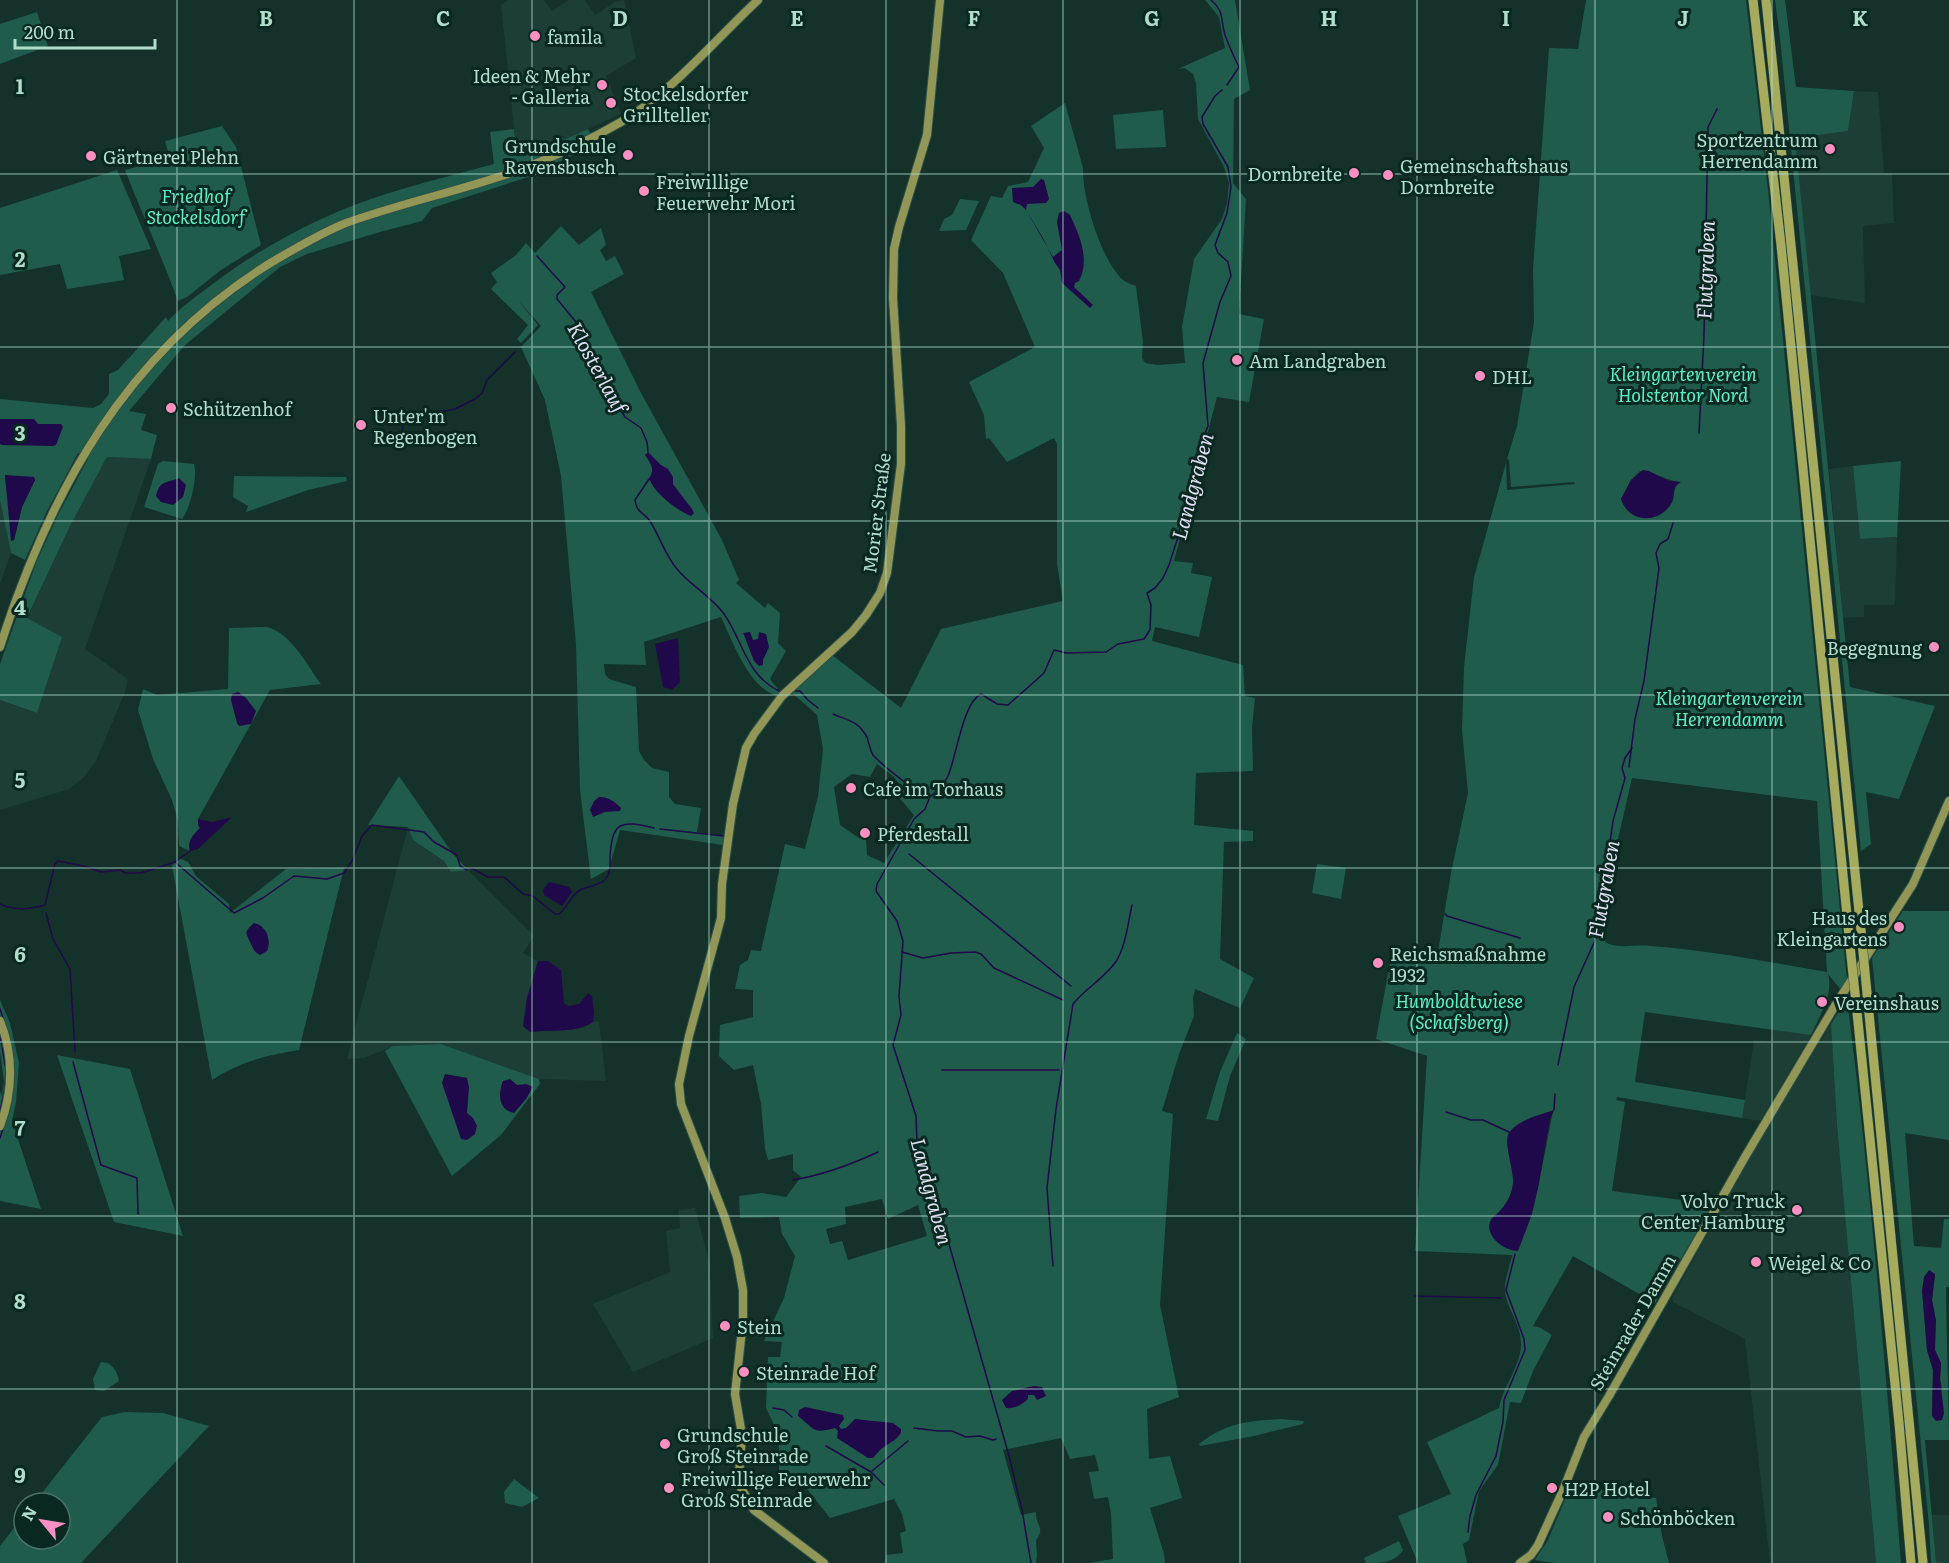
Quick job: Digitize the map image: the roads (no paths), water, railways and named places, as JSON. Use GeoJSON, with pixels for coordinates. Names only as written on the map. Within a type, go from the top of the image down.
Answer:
{"type":"FeatureCollection","features":[{"type":"Feature","properties":{"kind":"highway"},"geometry":{"type":"LineString","coordinates":[[1753,0],[1899,1423],[1911,1563]]}},
{"type":"Feature","properties":{"kind":"highway"},"geometry":{"type":"LineString","coordinates":[[1766,0],[1880,1116],[1923,1563]]}},
{"type":"Feature","properties":{"kind":"main road"},"geometry":{"type":"LineString","coordinates":[[0,647],[30,562],[91,441],[133,383],[190,322],[257,272],[345,224],[521,169],[572,148],[631,116],[665,89],[758,0]]}},
{"type":"Feature","properties":{"kind":"main road","name":"Morier Straße"},"geometry":{"type":"LineString","coordinates":[[824,1563],[754,1510],[741,1488],[739,1474],[742,1435],[735,1394],[743,1319],[743,1290],[737,1257],[725,1218],[681,1104],[680,1077],[721,918],[722,884],[729,830],[746,748],[783,696],[852,632],[866,615],[880,593],[887,573],[901,464],[901,426],[893,298],[894,257],[898,226],[927,135],[940,0]]}},
{"type":"Feature","properties":{"kind":"main road","name":"Steinrader Damm"},"geometry":{"type":"LineString","coordinates":[[1520,1563],[1531,1555],[1538,1545],[1584,1437],[1779,1099],[1913,884],[1949,801]]}},
{"type":"Feature","properties":{"kind":"main road"},"geometry":{"type":"LineString","coordinates":[[0,1021],[8,1048],[10,1071],[8,1099],[0,1126]]}},
{"type":"Feature","properties":{"kind":"waterway","name":"Landgraben"},"geometry":{"type":"LineString","coordinates":[[1211,0],[1220,12],[1225,35],[1239,67],[1227,85]]}},
{"type":"Feature","properties":{"kind":"waterway","name":"Landgraben"},"geometry":{"type":"LineString","coordinates":[[833,714],[860,727],[867,737],[873,755],[884,766],[929,798],[948,776],[969,708],[981,694],[997,704],[1008,705],[1044,673],[1054,650],[1066,653],[1106,652],[1118,644],[1144,639],[1150,630],[1151,605],[1147,593],[1155,588],[1163,578],[1169,565],[1197,453],[1208,426],[1203,363],[1220,302],[1231,276],[1228,262],[1218,253],[1215,245],[1227,213],[1231,187],[1228,167],[1203,124],[1202,117],[1215,96],[1222,90]]}},
{"type":"Feature","properties":{"kind":"waterway","name":"Flutgraben"},"geometry":{"type":"LineString","coordinates":[[1699,433],[1704,335],[1708,127],[1717,109]]}},
{"type":"Feature","properties":{"kind":"waterway","name":"Klosterlauf"},"geometry":{"type":"LineString","coordinates":[[537,256],[565,287],[557,295],[557,299],[580,327],[611,389],[611,394],[625,417],[641,428],[647,442],[648,452]]}},
{"type":"Feature","properties":{"kind":"waterway"},"geometry":{"type":"LineString","coordinates":[[401,436],[404,422],[408,418],[455,409],[475,399],[482,393],[487,380],[515,352]]}},
{"type":"Feature","properties":{"kind":"waterway","name":"Klosterlauf"},"geometry":{"type":"LineString","coordinates":[[649,479],[635,500],[637,508],[650,521],[677,569],[724,614],[752,667],[759,676],[779,691]]}},
{"type":"Feature","properties":{"kind":"waterway","name":"Flutgraben"},"geometry":{"type":"LineString","coordinates":[[1629,767],[1635,719],[1644,681],[1659,568],[1656,553],[1660,544],[1668,539],[1673,523]]}},
{"type":"Feature","properties":{"kind":"waterway"},"geometry":{"type":"LineString","coordinates":[[795,691],[800,691],[818,708]]}},
{"type":"Feature","properties":{"kind":"waterway","name":"Flutgraben"},"geometry":{"type":"LineString","coordinates":[[1558,1065],[1574,987],[1597,936],[1613,821],[1625,778],[1622,768],[1632,748]]}},
{"type":"Feature","properties":{"kind":"waterway","name":"Landgraben"},"geometry":{"type":"LineString","coordinates":[[929,799],[925,809],[914,819],[877,884],[876,891],[897,921],[903,941],[899,996],[901,1015],[893,1045],[916,1116],[917,1143],[932,1184],[1009,1456],[1022,1510],[1031,1563]]}},
{"type":"Feature","properties":{"kind":"waterway"},"geometry":{"type":"LineString","coordinates":[[471,868],[488,877],[504,877],[523,894],[533,896],[555,914],[559,914],[577,892],[600,883],[606,878],[610,871],[613,836],[620,826],[633,824],[654,828]]}},
{"type":"Feature","properties":{"kind":"waterway"},"geometry":{"type":"LineString","coordinates":[[175,862],[234,913],[263,898],[294,876],[327,879],[344,873],[352,861],[362,836],[372,825],[424,832],[434,842],[457,855],[460,866],[467,870]]}},
{"type":"Feature","properties":{"kind":"waterway"},"geometry":{"type":"LineString","coordinates":[[660,829],[724,836]]}},
{"type":"Feature","properties":{"kind":"waterway"},"geometry":{"type":"LineString","coordinates":[[0,904],[22,909],[45,905],[55,864],[58,861],[101,872],[120,870],[126,873],[141,873],[175,862],[190,851]]}},
{"type":"Feature","properties":{"kind":"waterway"},"geometry":{"type":"LineString","coordinates":[[909,854],[1071,986]]}},
{"type":"Feature","properties":{"kind":"waterway"},"geometry":{"type":"LineString","coordinates":[[1053,1266],[1047,1188],[1056,1109],[1073,1004],[1108,972],[1117,960],[1125,940],[1132,905]]}},
{"type":"Feature","properties":{"kind":"waterway"},"geometry":{"type":"LineString","coordinates":[[46,913],[53,939],[70,969],[75,1051]]}},
{"type":"Feature","properties":{"kind":"waterway"},"geometry":{"type":"LineString","coordinates":[[1445,914],[1520,938]]}},
{"type":"Feature","properties":{"kind":"waterway"},"geometry":{"type":"LineString","coordinates":[[902,952],[923,958],[975,952],[981,954],[994,968],[1063,1000]]}},
{"type":"Feature","properties":{"kind":"waterway"},"geometry":{"type":"LineString","coordinates":[[0,1009],[7,1029]]}},
{"type":"Feature","properties":{"kind":"waterway"},"geometry":{"type":"LineString","coordinates":[[0,1034],[5,1065]]}},
{"type":"Feature","properties":{"kind":"waterway"},"geometry":{"type":"LineString","coordinates":[[73,1062],[101,1165],[137,1178],[138,1214]]}},
{"type":"Feature","properties":{"kind":"waterway"},"geometry":{"type":"LineString","coordinates":[[942,1070],[1059,1070]]}},
{"type":"Feature","properties":{"kind":"waterway"},"geometry":{"type":"LineString","coordinates":[[0,1111],[6,1072]]}},
{"type":"Feature","properties":{"kind":"waterway","name":"Flutgraben"},"geometry":{"type":"LineString","coordinates":[[1554,1110],[1555,1094]]}},
{"type":"Feature","properties":{"kind":"waterway"},"geometry":{"type":"LineString","coordinates":[[1446,1112],[1471,1120],[1483,1120],[1509,1132]]}},
{"type":"Feature","properties":{"kind":"waterway"},"geometry":{"type":"LineString","coordinates":[[0,1138],[8,1113]]}},
{"type":"Feature","properties":{"kind":"waterway"},"geometry":{"type":"LineString","coordinates":[[793,1180],[836,1169],[878,1152]]}},
{"type":"Feature","properties":{"kind":"waterway","name":"Flutgraben"},"geometry":{"type":"LineString","coordinates":[[1468,1532],[1476,1495],[1496,1456],[1503,1422],[1504,1400],[1525,1350],[1524,1339],[1506,1290],[1515,1254]]}},
{"type":"Feature","properties":{"kind":"waterway"},"geometry":{"type":"LineString","coordinates":[[1415,1296],[1501,1298]]}},
{"type":"Feature","properties":{"kind":"waterway"},"geometry":{"type":"LineString","coordinates":[[773,1408],[784,1410],[792,1417]]}},
{"type":"Feature","properties":{"kind":"waterway"},"geometry":{"type":"LineString","coordinates":[[914,1428],[952,1431],[966,1437],[980,1436],[996,1439]]}},
{"type":"Feature","properties":{"kind":"waterway"},"geometry":{"type":"LineString","coordinates":[[872,1471],[908,1441]]}},
{"type":"Feature","properties":{"kind":"waterway"},"geometry":{"type":"LineString","coordinates":[[826,1446],[871,1472],[884,1485]]}},
{"type":"Feature","properties":{"kind":"place","name":"famila"},"geometry":{"type":"Point","coordinates":[535,36]}},
{"type":"Feature","properties":{"kind":"place","name":"Ideen & Mehr - Galleria"},"geometry":{"type":"Point","coordinates":[602,85]}},
{"type":"Feature","properties":{"kind":"place","name":"Stockelsdorfer Grillteller"},"geometry":{"type":"Point","coordinates":[611,103]}},
{"type":"Feature","properties":{"kind":"place","name":"Sportzentrum Herrendamm"},"geometry":{"type":"Point","coordinates":[1830,149]}},
{"type":"Feature","properties":{"kind":"place","name":"Grundschule Ravensbusch"},"geometry":{"type":"Point","coordinates":[628,155]}},
{"type":"Feature","properties":{"kind":"place","name":"Gärtnerei Plehn"},"geometry":{"type":"Point","coordinates":[91,156]}},
{"type":"Feature","properties":{"kind":"place","name":"Dornbreite"},"geometry":{"type":"Point","coordinates":[1354,173]}},
{"type":"Feature","properties":{"kind":"place","name":"Gemeinschaftshaus Dornbreite"},"geometry":{"type":"Point","coordinates":[1388,175]}},
{"type":"Feature","properties":{"kind":"place","name":"Freiwillige Feuerwehr Mori"},"geometry":{"type":"Point","coordinates":[644,191]}},
{"type":"Feature","properties":{"kind":"place","name":"Am Landgraben"},"geometry":{"type":"Point","coordinates":[1237,360]}},
{"type":"Feature","properties":{"kind":"place","name":"DHL"},"geometry":{"type":"Point","coordinates":[1480,376]}},
{"type":"Feature","properties":{"kind":"place","name":"Schützenhof"},"geometry":{"type":"Point","coordinates":[171,408]}},
{"type":"Feature","properties":{"kind":"place","name":"Unter'm Regenbogen"},"geometry":{"type":"Point","coordinates":[361,425]}},
{"type":"Feature","properties":{"kind":"place","name":"Begegnung"},"geometry":{"type":"Point","coordinates":[1934,647]}},
{"type":"Feature","properties":{"kind":"place","name":"Cafe im Torhaus"},"geometry":{"type":"Point","coordinates":[851,788]}},
{"type":"Feature","properties":{"kind":"place","name":"Pferdestall"},"geometry":{"type":"Point","coordinates":[865,833]}},
{"type":"Feature","properties":{"kind":"place","name":"Haus des Kleingartens"},"geometry":{"type":"Point","coordinates":[1899,927]}},
{"type":"Feature","properties":{"kind":"place","name":"Reichsmaßnahme 1932"},"geometry":{"type":"Point","coordinates":[1378,963]}},
{"type":"Feature","properties":{"kind":"place","name":"Vereinshaus"},"geometry":{"type":"Point","coordinates":[1822,1002]}},
{"type":"Feature","properties":{"kind":"place","name":"Volvo Truck Center Hamburg"},"geometry":{"type":"Point","coordinates":[1797,1210]}},
{"type":"Feature","properties":{"kind":"place","name":"Weigel & Co"},"geometry":{"type":"Point","coordinates":[1756,1262]}},
{"type":"Feature","properties":{"kind":"place","name":"Stein"},"geometry":{"type":"Point","coordinates":[725,1326]}},
{"type":"Feature","properties":{"kind":"place","name":"Steinrade Hof"},"geometry":{"type":"Point","coordinates":[744,1372]}},
{"type":"Feature","properties":{"kind":"place","name":"Grundschule Groß Steinrade"},"geometry":{"type":"Point","coordinates":[665,1444]}},
{"type":"Feature","properties":{"kind":"place","name":"Freiwillige Feuerwehr Groß Steinrade"},"geometry":{"type":"Point","coordinates":[669,1488]}},
{"type":"Feature","properties":{"kind":"place","name":"H2P Hotel"},"geometry":{"type":"Point","coordinates":[1552,1488]}},
{"type":"Feature","properties":{"kind":"place","name":"Schönböcken"},"geometry":{"type":"Point","coordinates":[1608,1517]}},
{"type":"Feature","properties":{"kind":"park label","name":"Friedhof Stockelsdorf"},"geometry":{"type":"Point","coordinates":[196,205]}},
{"type":"Feature","properties":{"kind":"park label","name":"Kleingartenverein Holstentor Nord"},"geometry":{"type":"Point","coordinates":[1683,383]}},
{"type":"Feature","properties":{"kind":"park label","name":"Kleingartenverein Herrendamm"},"geometry":{"type":"Point","coordinates":[1729,707]}},
{"type":"Feature","properties":{"kind":"park label","name":"Humboldtwiese (Schafsberg)"},"geometry":{"type":"Point","coordinates":[1459,1010]}}]}
